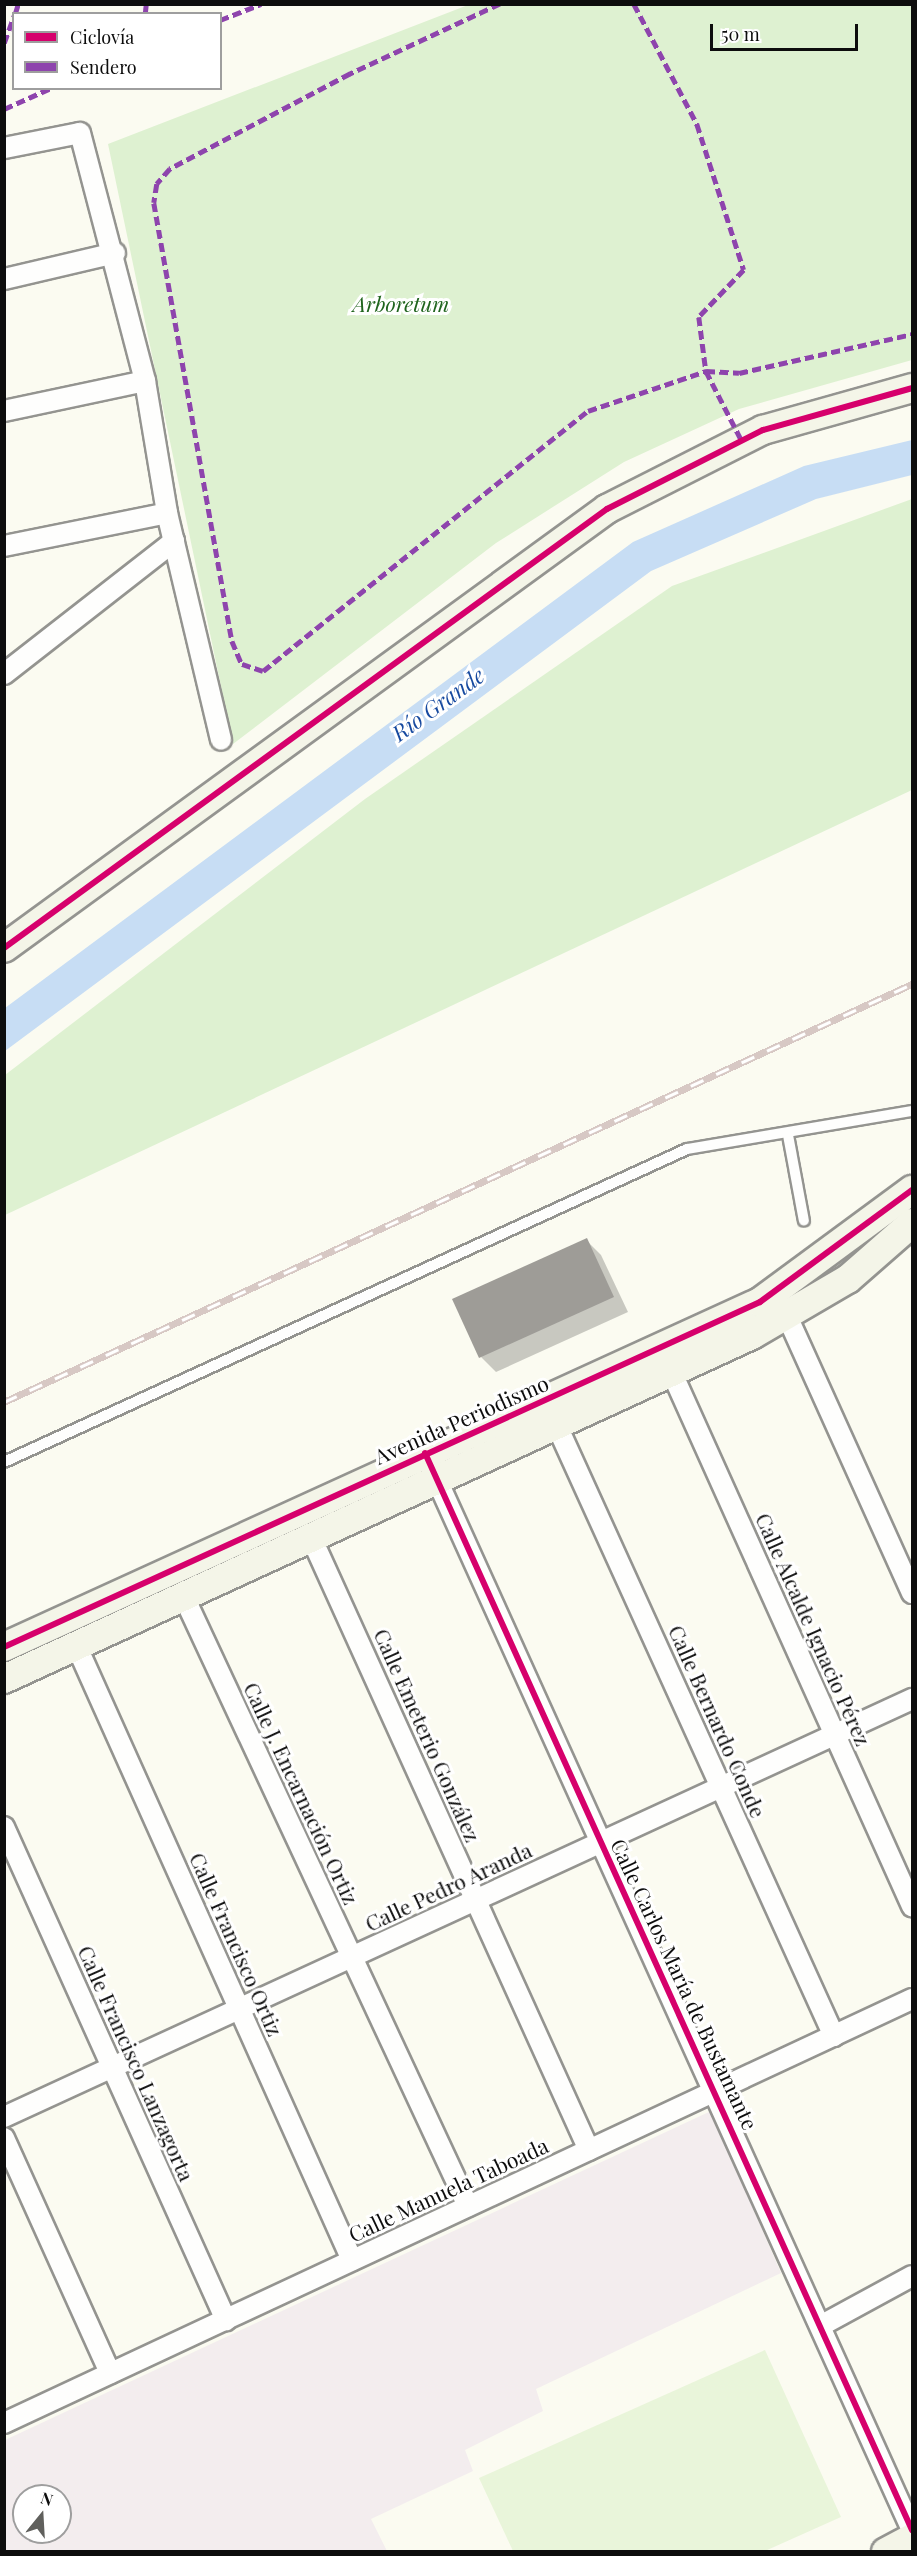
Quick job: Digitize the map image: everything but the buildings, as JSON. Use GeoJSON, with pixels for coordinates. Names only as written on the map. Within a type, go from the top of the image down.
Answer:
{"type":"FeatureCollection","features":[{"type":"Feature","properties":{"kind":"street"},"geometry":{"type":"LineString","coordinates":[[4,148],[80,133],[115,253],[145,381],[167,513],[222,740]]}},
{"type":"Feature","properties":{"kind":"street"},"geometry":{"type":"LineString","coordinates":[[4,279],[115,253]]}},
{"type":"Feature","properties":{"kind":"street"},"geometry":{"type":"LineString","coordinates":[[4,411],[145,381]]}},
{"type":"Feature","properties":{"kind":"street"},"geometry":{"type":"LineString","coordinates":[[4,948],[607,509],[763,430],[912,388]]}},
{"type":"Feature","properties":{"kind":"street"},"geometry":{"type":"LineString","coordinates":[[4,546],[167,513]]}},
{"type":"Feature","properties":{"kind":"street"},"geometry":{"type":"LineString","coordinates":[[4,674],[174,541]]}},
{"type":"Feature","properties":{"kind":"street","name":"Avenida Periodismo"},"geometry":{"type":"LineString","coordinates":[[4,1647],[760,1302],[912,1190]]}},
{"type":"Feature","properties":{"kind":"street"},"geometry":{"type":"LineString","coordinates":[[4,1679],[558,1426],[787,1316],[848,1279],[912,1223]]}},
{"type":"Feature","properties":{"kind":"street"},"geometry":{"type":"LineString","coordinates":[[787,1316],[912,1593]]}},
{"type":"Feature","properties":{"kind":"street","name":"Calle Alcalde Ignacio Pérez"},"geometry":{"type":"LineString","coordinates":[[672,1373],[912,1906]]}},
{"type":"Feature","properties":{"kind":"street","name":"Calle Bernardo Conde"},"geometry":{"type":"LineString","coordinates":[[558,1426],[834,2036]]}},
{"type":"Feature","properties":{"kind":"street","name":"Calle Carlos María de Bustamante"},"geometry":{"type":"LineString","coordinates":[[425,1453],[822,2325],[912,2530]]}},
{"type":"Feature","properties":{"kind":"street","name":"Calle Emeterio González"},"geometry":{"type":"LineString","coordinates":[[311,1537],[589,2150]]}},
{"type":"Feature","properties":{"kind":"street","name":"Calle J. Encarnación Ortiz"},"geometry":{"type":"LineString","coordinates":[[184,1597],[468,2206]]}},
{"type":"Feature","properties":{"kind":"street","name":"Calle Francisco Ortiz"},"geometry":{"type":"LineString","coordinates":[[77,1647],[352,2260]]}},
{"type":"Feature","properties":{"kind":"street","name":"Calle Pedro Aranda"},"geometry":{"type":"LineString","coordinates":[[4,2117],[912,1699]]}},
{"type":"Feature","properties":{"kind":"street","name":"Calle Francisco Lanzagorta"},"geometry":{"type":"LineString","coordinates":[[4,1827],[226,2319]]}},
{"type":"Feature","properties":{"kind":"street","name":"Calle Manuela Taboada"},"geometry":{"type":"LineString","coordinates":[[4,2422],[912,1999]]}},
{"type":"Feature","properties":{"kind":"street"},"geometry":{"type":"LineString","coordinates":[[4,2138],[110,2373]]}},
{"type":"Feature","properties":{"kind":"street"},"geometry":{"type":"LineString","coordinates":[[822,2325],[912,2276]]}},
{"type":"Feature","properties":{"kind":"street"},"geometry":{"type":"LineString","coordinates":[[886,2552],[912,2538]]}},
{"type":"Feature","properties":{"kind":"lane"},"geometry":{"type":"LineString","coordinates":[[4,1462],[687,1149],[788,1135],[912,1111]]}},
{"type":"Feature","properties":{"kind":"lane"},"geometry":{"type":"LineString","coordinates":[[788,1135],[804,1221]]}},
{"type":"Feature","properties":{"kind":"shaded area"},"geometry":{"type":"Polygon","coordinates":[[[711,2111],[781,2273],[536,2389],[543,2411],[465,2450],[473,2471],[371,2519],[387,2551],[5,2551],[5,2440],[711,2111]]]}},
{"type":"Feature","properties":{"kind":"green space","name":"Arboretum"},"geometry":{"type":"Polygon","coordinates":[[[468,5],[912,5],[912,360],[739,409],[624,462],[496,543],[233,744],[108,144],[468,5]]]}},
{"type":"Feature","properties":{"kind":"green space"},"geometry":{"type":"Polygon","coordinates":[[[912,499],[912,790],[5,1215],[5,1075],[365,799],[672,586],[912,499]]]}},
{"type":"Feature","properties":{"kind":"green space"},"geometry":{"type":"Polygon","coordinates":[[[765,2350],[841,2517],[765,2551],[513,2551],[479,2478],[765,2350]]]}},
{"type":"Feature","properties":{"kind":"water","name":"Río Grande"},"geometry":{"type":"Polygon","coordinates":[[[912,440],[912,475],[816,499],[651,571],[5,1051],[5,1008],[633,542],[804,466],[912,440]]]}},
{"type":"Feature","properties":{"kind":"railway"},"geometry":{"type":"LineString","coordinates":[[4,1402],[912,984]]}},
{"type":"Feature","properties":{"kind":"marked path"},"geometry":{"type":"LineString","coordinates":[[16,12],[18,4]]}},
{"type":"Feature","properties":{"kind":"marked path"},"geometry":{"type":"LineString","coordinates":[[145,12],[146,4]]}},
{"type":"Feature","properties":{"kind":"marked path"},"geometry":{"type":"LineString","coordinates":[[222,19],[261,4]]}},
{"type":"Feature","properties":{"kind":"marked path"},"geometry":{"type":"LineString","coordinates":[[500,4],[350,74],[170,169],[157,184],[154,203],[232,641],[242,664],[263,671],[588,411],[706,371],[739,373],[912,334]]}},
{"type":"Feature","properties":{"kind":"marked path"},"geometry":{"type":"LineString","coordinates":[[634,4],[697,124],[744,270],[699,317],[706,371],[742,441]]}},
{"type":"Feature","properties":{"kind":"marked path"},"geometry":{"type":"LineString","coordinates":[[4,43],[12,21]]}},
{"type":"Feature","properties":{"kind":"marked path"},"geometry":{"type":"LineString","coordinates":[[4,109],[47,90]]}},
{"type":"Feature","properties":{"kind":"cycle path"},"geometry":{"type":"LineString","coordinates":[[4,948],[607,509],[763,430],[912,388]]}},
{"type":"Feature","properties":{"kind":"cycle path"},"geometry":{"type":"LineString","coordinates":[[4,1647],[760,1302],[912,1190]]}},
{"type":"Feature","properties":{"kind":"cycle path"},"geometry":{"type":"LineString","coordinates":[[425,1453],[912,2530]]}}]}
